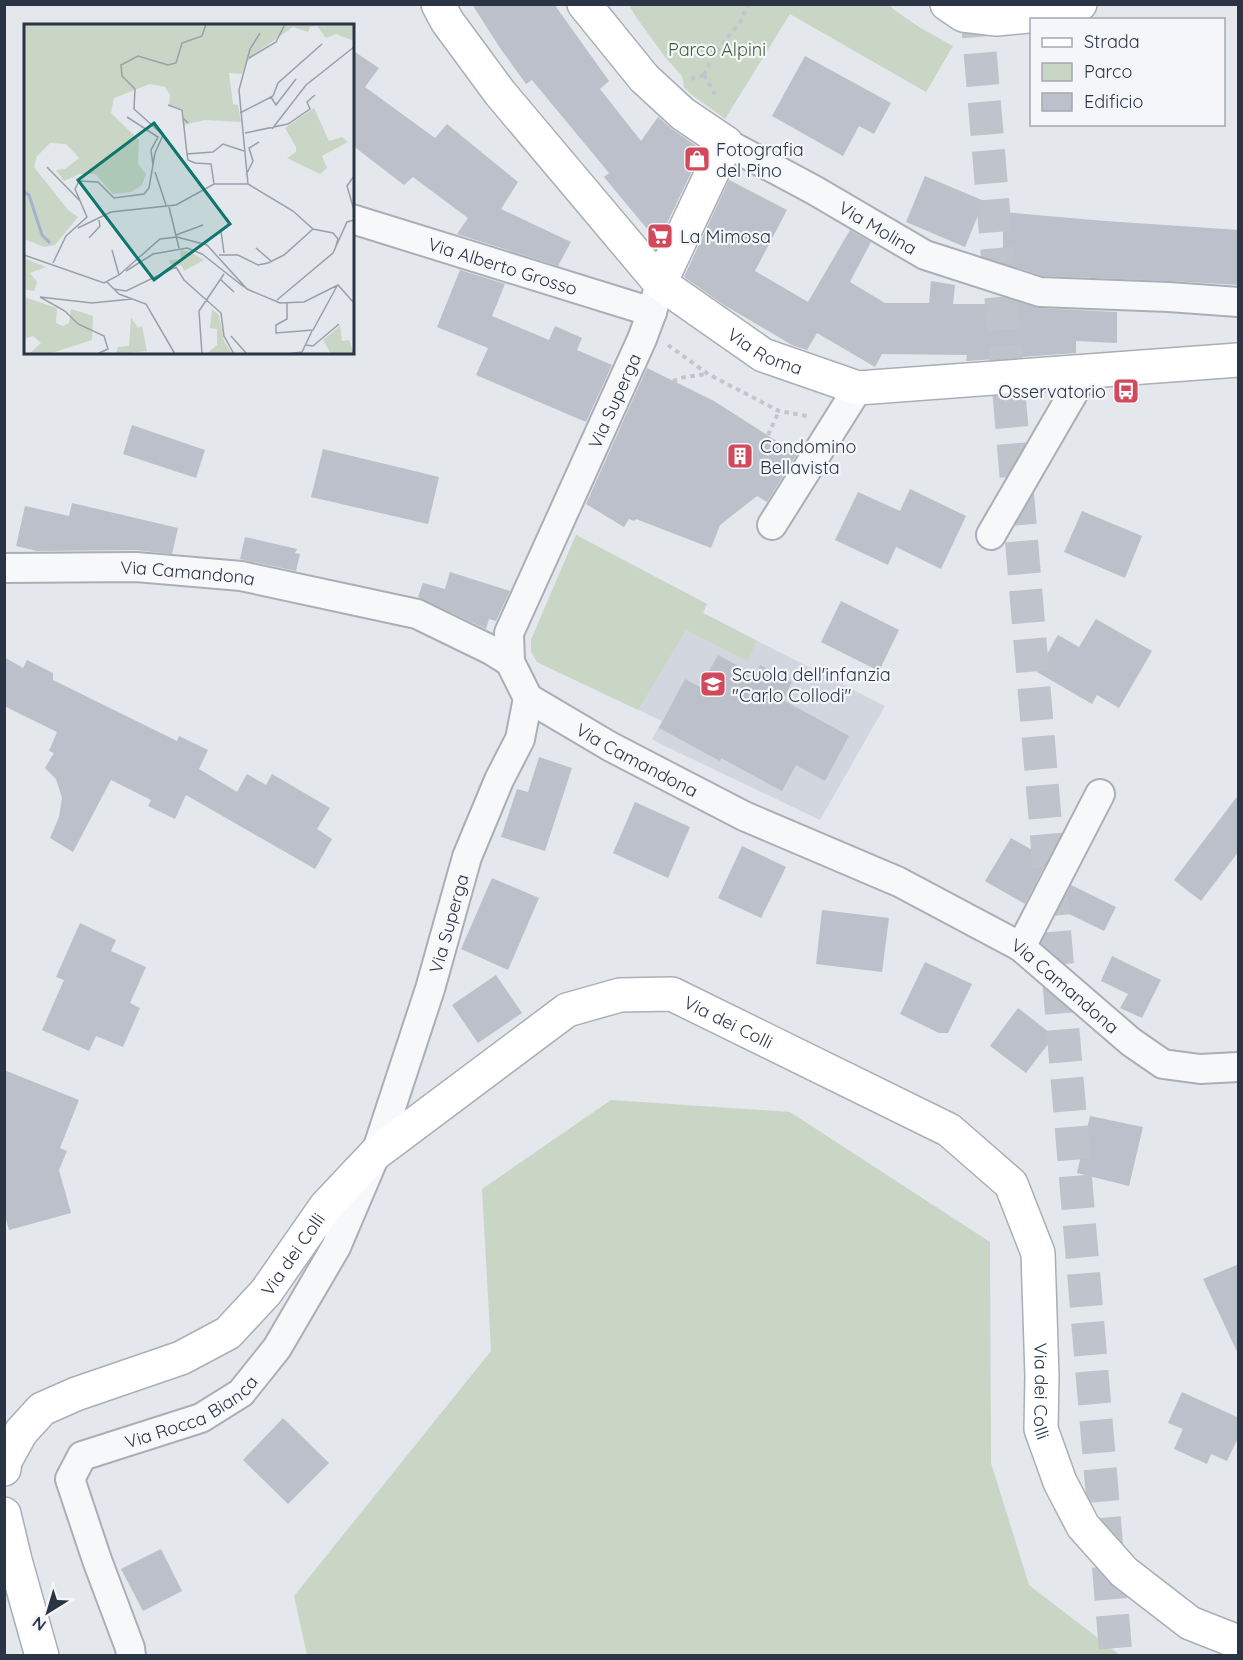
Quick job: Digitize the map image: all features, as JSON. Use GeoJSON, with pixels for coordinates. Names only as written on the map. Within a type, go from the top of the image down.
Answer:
{"type":"FeatureCollection","features":[{"type":"Feature","properties":{"kind":"street","name":"Via Roma"},"geometry":{"type":"LineString","coordinates":[[438,4],[447,21],[500,93],[656,298],[763,355],[858,388],[1239,360]]}},
{"type":"Feature","properties":{"kind":"street","name":"Via Molina"},"geometry":{"type":"LineString","coordinates":[[584,4],[644,78],[683,114],[726,143],[814,190],[925,255],[1040,292],[1239,302]]}},
{"type":"Feature","properties":{"kind":"street"},"geometry":{"type":"LineString","coordinates":[[947,4],[963,15],[997,19],[1039,15],[1080,4]]}},
{"type":"Feature","properties":{"kind":"street","name":"Via Superga"},"geometry":{"type":"LineString","coordinates":[[510,662],[509,633],[642,339],[656,298],[726,143]]}},
{"type":"Feature","properties":{"kind":"street","name":"Via Alberto Grosso"},"geometry":{"type":"LineString","coordinates":[[354,220],[656,298]]}},
{"type":"Feature","properties":{"kind":"street"},"geometry":{"type":"LineString","coordinates":[[991,535],[1086,371]]}},
{"type":"Feature","properties":{"kind":"street"},"geometry":{"type":"LineString","coordinates":[[772,525],[858,388]]}},
{"type":"Feature","properties":{"kind":"street","name":"Via Camandona"},"geometry":{"type":"LineString","coordinates":[[4,568],[136,567],[241,576],[417,614],[491,650],[510,662]]}},
{"type":"Feature","properties":{"kind":"street"},"geometry":{"type":"LineString","coordinates":[[510,662],[528,698]]}},
{"type":"Feature","properties":{"kind":"street","name":"Via Superga"},"geometry":{"type":"LineString","coordinates":[[376,1152],[430,990],[467,857],[499,780],[520,739],[528,698]]}},
{"type":"Feature","properties":{"kind":"street","name":"Via Camandona"},"geometry":{"type":"LineString","coordinates":[[528,698],[611,747],[744,816],[899,882],[1021,947],[1131,1042],[1163,1064],[1200,1069],[1239,1067]]}},
{"type":"Feature","properties":{"kind":"street"},"geometry":{"type":"LineString","coordinates":[[1021,947],[1100,794]]}},
{"type":"Feature","properties":{"kind":"street","name":"Via dei Colli"},"geometry":{"type":"LineString","coordinates":[[4,1469],[5,1461],[21,1432],[42,1409],[76,1394],[181,1358],[228,1333],[266,1292],[326,1206],[376,1152],[567,1010],[620,995],[672,994],[949,1130],[1011,1184],[1038,1253],[1042,1376],[1041,1429],[1060,1482],[1083,1526],[1124,1572],[1190,1623],[1239,1642]]}},
{"type":"Feature","properties":{"kind":"street","name":"Via Rocca Bianca"},"geometry":{"type":"LineString","coordinates":[[131,1656],[70,1479],[82,1456],[201,1418],[241,1393],[277,1348],[336,1247],[376,1152]]}},
{"type":"Feature","properties":{"kind":"street"},"geometry":{"type":"LineString","coordinates":[[4,1514],[42,1656]]}},
{"type":"Feature","properties":{"kind":"path"},"geometry":{"type":"LineString","coordinates":[[704,75],[713,56],[740,21],[749,4]]}},
{"type":"Feature","properties":{"kind":"path"},"geometry":{"type":"LineString","coordinates":[[642,339],[667,344],[708,374],[779,411],[838,421]]}},
{"type":"Feature","properties":{"kind":"path"},"geometry":{"type":"LineString","coordinates":[[673,381],[708,374]]}},
{"type":"Feature","properties":{"kind":"path"},"geometry":{"type":"LineString","coordinates":[[768,435],[779,411]]}},
{"type":"Feature","properties":{"kind":"shaded area","name":"Scuola dell'infanzia \"Carlo Collodi\""},"geometry":{"type":"Polygon","coordinates":[[[576,535],[707,604],[703,613],[885,706],[820,820],[652,739],[662,721],[537,662],[531,651],[531,640],[576,535]]]}},
{"type":"Feature","properties":{"kind":"green space","name":"Parco Alpini"},"geometry":{"type":"Polygon","coordinates":[[[629,5],[890,5],[919,27],[953,46],[926,92],[790,14],[725,119],[684,87],[682,76],[665,57],[629,5]]]}},
{"type":"Feature","properties":{"kind":"green space"},"geometry":{"type":"Polygon","coordinates":[[[576,535],[707,604],[703,613],[757,641],[747,661],[686,630],[638,710],[537,662],[531,651],[531,640],[576,535]]]}},
{"type":"Feature","properties":{"kind":"green space"},"geometry":{"type":"Polygon","coordinates":[[[611,1100],[790,1112],[990,1242],[991,1463],[1029,1585],[1120,1655],[307,1655],[294,1596],[491,1351],[482,1189],[611,1100]]]}},
{"type":"Feature","properties":{"kind":"building"},"geometry":{"type":"Polygon","coordinates":[[[472,4],[554,4],[609,81],[600,89],[641,141],[658,117],[702,150],[658,242],[604,177],[609,173],[532,80],[526,84],[472,4]]]}},
{"type":"Feature","properties":{"kind":"building"},"geometry":{"type":"Polygon","coordinates":[[[354,51],[379,68],[365,87],[435,138],[447,124],[518,182],[501,209],[571,242],[558,266],[457,234],[468,218],[413,177],[404,185],[354,147],[354,51]]]}},
{"type":"Feature","properties":{"kind":"building"},"geometry":{"type":"Polygon","coordinates":[[[805,56],[891,103],[874,134],[859,126],[843,156],[772,116],[805,56]]]}},
{"type":"Feature","properties":{"kind":"building"},"geometry":{"type":"Polygon","coordinates":[[[925,176],[984,201],[965,247],[906,222],[925,176]]]}},
{"type":"Feature","properties":{"kind":"building"},"geometry":{"type":"Polygon","coordinates":[[[729,180],[787,210],[755,271],[808,302],[850,230],[871,242],[850,282],[885,303],[929,303],[931,281],[955,285],[953,304],[1003,304],[1003,297],[1039,308],[1117,312],[1117,343],[1076,341],[1076,353],[968,361],[966,361],[967,355],[882,354],[875,367],[817,333],[807,350],[792,345],[724,305],[684,277],[729,180]]]}},
{"type":"Feature","properties":{"kind":"building"},"geometry":{"type":"Polygon","coordinates":[[[1003,212],[1239,230],[1239,285],[1043,276],[1003,263],[1003,212]]]}},
{"type":"Feature","properties":{"kind":"building"},"geometry":{"type":"Polygon","coordinates":[[[460,270],[505,284],[492,316],[549,340],[555,326],[582,338],[577,350],[612,365],[586,422],[476,375],[488,348],[437,327],[460,270]]]}},
{"type":"Feature","properties":{"kind":"building","name":"Condomino Bellavista"},"geometry":{"type":"Polygon","coordinates":[[[647,368],[714,401],[797,454],[767,502],[757,496],[720,525],[711,548],[636,519],[634,521],[629,519],[624,527],[586,504],[647,368]]]}},
{"type":"Feature","properties":{"kind":"building"},"geometry":{"type":"Polygon","coordinates":[[[132,425],[205,450],[196,478],[123,454],[132,425]]]}},
{"type":"Feature","properties":{"kind":"building"},"geometry":{"type":"Polygon","coordinates":[[[323,449],[439,477],[428,524],[311,497],[323,449]]]}},
{"type":"Feature","properties":{"kind":"building"},"geometry":{"type":"Polygon","coordinates":[[[910,489],[966,516],[941,569],[896,547],[888,565],[835,540],[858,492],[900,511],[910,489]]]}},
{"type":"Feature","properties":{"kind":"building"},"geometry":{"type":"Polygon","coordinates":[[[72,503],[178,528],[172,554],[136,550],[37,551],[16,546],[25,506],[69,516],[72,503]]]}},
{"type":"Feature","properties":{"kind":"building"},"geometry":{"type":"Polygon","coordinates":[[[1082,511],[1142,536],[1125,578],[1064,552],[1082,511]]]}},
{"type":"Feature","properties":{"kind":"building"},"geometry":{"type":"Polygon","coordinates":[[[245,537],[297,549],[295,553],[300,554],[296,571],[240,559],[245,537]]]}},
{"type":"Feature","properties":{"kind":"building"},"geometry":{"type":"Polygon","coordinates":[[[450,572],[510,591],[496,621],[489,619],[486,629],[418,597],[423,583],[445,589],[450,572]]]}},
{"type":"Feature","properties":{"kind":"building"},"geometry":{"type":"Polygon","coordinates":[[[841,601],[899,630],[879,671],[821,642],[841,601]]]}},
{"type":"Feature","properties":{"kind":"building"},"geometry":{"type":"Polygon","coordinates":[[[1096,619],[1152,651],[1119,708],[1097,695],[1092,704],[1037,672],[1058,635],[1079,647],[1096,619]]]}},
{"type":"Feature","properties":{"kind":"building"},"geometry":{"type":"Polygon","coordinates":[[[718,655],[755,675],[760,665],[792,682],[783,700],[849,736],[825,781],[796,765],[782,791],[659,728],[685,679],[700,687],[718,655]]]}},
{"type":"Feature","properties":{"kind":"building"},"geometry":{"type":"Polygon","coordinates":[[[4,657],[23,668],[27,660],[53,673],[53,680],[177,741],[179,736],[208,750],[199,769],[237,792],[247,774],[266,785],[272,774],[330,808],[317,829],[332,839],[315,869],[186,795],[175,819],[148,806],[151,800],[111,780],[73,852],[50,838],[59,817],[62,798],[56,779],[45,768],[54,753],[49,751],[57,732],[4,706],[4,657]]]}},
{"type":"Feature","properties":{"kind":"building"},"geometry":{"type":"Polygon","coordinates":[[[539,757],[572,768],[545,851],[501,837],[517,789],[528,792],[539,757]]]}},
{"type":"Feature","properties":{"kind":"building"},"geometry":{"type":"Polygon","coordinates":[[[1239,794],[1239,851],[1201,901],[1174,880],[1239,794]]]}},
{"type":"Feature","properties":{"kind":"building"},"geometry":{"type":"Polygon","coordinates":[[[635,802],[690,827],[668,878],[613,853],[635,802]]]}},
{"type":"Feature","properties":{"kind":"building"},"geometry":{"type":"Polygon","coordinates":[[[1011,838],[1048,859],[1025,904],[985,881],[1011,838]]]}},
{"type":"Feature","properties":{"kind":"building"},"geometry":{"type":"Polygon","coordinates":[[[742,846],[786,867],[761,918],[718,898],[742,846]]]}},
{"type":"Feature","properties":{"kind":"building"},"geometry":{"type":"Polygon","coordinates":[[[492,878],[539,898],[508,970],[461,949],[492,878]]]}},
{"type":"Feature","properties":{"kind":"building"},"geometry":{"type":"Polygon","coordinates":[[[1071,885],[1116,907],[1104,931],[1059,909],[1071,885]]]}},
{"type":"Feature","properties":{"kind":"building"},"geometry":{"type":"Polygon","coordinates":[[[822,910],[889,918],[882,972],[816,964],[822,910]]]}},
{"type":"Feature","properties":{"kind":"building"},"geometry":{"type":"Polygon","coordinates":[[[80,923],[116,940],[111,951],[146,967],[130,1003],[140,1008],[123,1047],[96,1036],[89,1051],[42,1030],[64,980],[56,977],[80,923]]]}},
{"type":"Feature","properties":{"kind":"building"},"geometry":{"type":"Polygon","coordinates":[[[1112,956],[1161,980],[1142,1018],[1120,1008],[1128,994],[1101,981],[1112,956]]]}},
{"type":"Feature","properties":{"kind":"building"},"geometry":{"type":"Polygon","coordinates":[[[925,962],[972,984],[948,1033],[939,1033],[900,1014],[925,962]]]}},
{"type":"Feature","properties":{"kind":"building"},"geometry":{"type":"Polygon","coordinates":[[[496,975],[522,1013],[478,1043],[452,1005],[496,975]]]}},
{"type":"Feature","properties":{"kind":"building"},"geometry":{"type":"Polygon","coordinates":[[[1018,1008],[1054,1036],[1026,1073],[990,1046],[1018,1008]]]}},
{"type":"Feature","properties":{"kind":"building"},"geometry":{"type":"Polygon","coordinates":[[[4,1070],[79,1100],[60,1148],[67,1151],[59,1170],[71,1213],[9,1230],[4,1213],[4,1070]]]}},
{"type":"Feature","properties":{"kind":"building"},"geometry":{"type":"Polygon","coordinates":[[[1090,1116],[1143,1127],[1129,1186],[1077,1173],[1090,1116]]]}},
{"type":"Feature","properties":{"kind":"building"},"geometry":{"type":"Polygon","coordinates":[[[1239,1264],[1239,1356],[1203,1279],[1239,1264]]]}},
{"type":"Feature","properties":{"kind":"building"},"geometry":{"type":"Polygon","coordinates":[[[1182,1392],[1239,1418],[1239,1436],[1227,1461],[1211,1454],[1207,1464],[1174,1449],[1183,1429],[1168,1423],[1182,1392]]]}},
{"type":"Feature","properties":{"kind":"building"},"geometry":{"type":"Polygon","coordinates":[[[283,1418],[329,1463],[288,1504],[243,1460],[283,1418]]]}},
{"type":"Feature","properties":{"kind":"building"},"geometry":{"type":"Polygon","coordinates":[[[161,1549],[182,1591],[143,1611],[121,1569],[161,1549]]]}},
{"type":"Feature","properties":{"kind":"tunnel"},"geometry":{"type":"LineString","coordinates":[[976,4],[1116,1656]]}},
{"type":"Feature","properties":{"kind":"place","name":"Fotografia del Pino"},"geometry":{"type":"Point","coordinates":[697,159]}},
{"type":"Feature","properties":{"kind":"place","name":"La Mimosa"},"geometry":{"type":"Point","coordinates":[660,236]}},
{"type":"Feature","properties":{"kind":"place","name":"Osservatorio"},"geometry":{"type":"Point","coordinates":[1126,391]}},
{"type":"Feature","properties":{"kind":"place","name":"Condomino Bellavista"},"geometry":{"type":"Point","coordinates":[740,456]}},
{"type":"Feature","properties":{"kind":"place","name":"Scuola dell'infanzia \"Carlo Collodi\""},"geometry":{"type":"Point","coordinates":[713,684]}}]}
